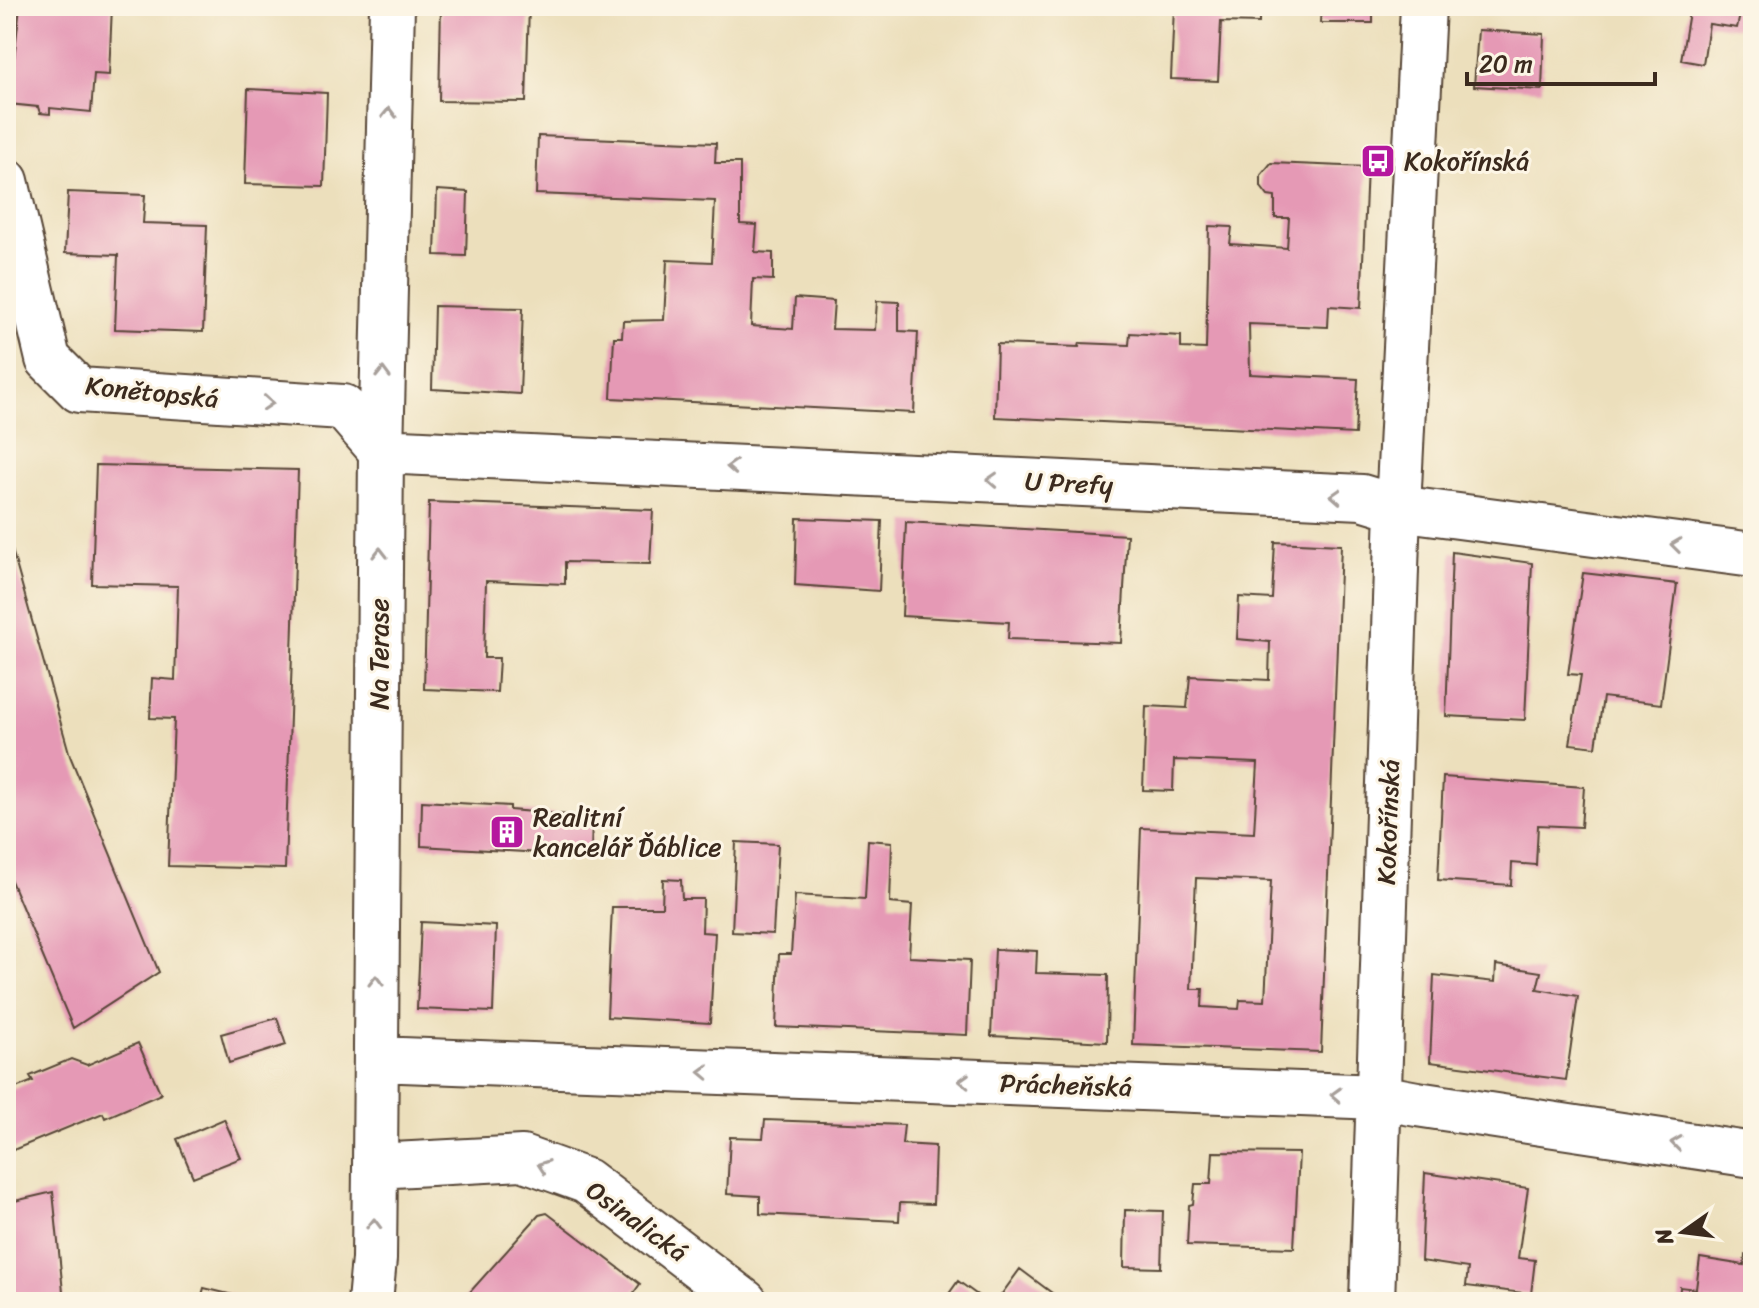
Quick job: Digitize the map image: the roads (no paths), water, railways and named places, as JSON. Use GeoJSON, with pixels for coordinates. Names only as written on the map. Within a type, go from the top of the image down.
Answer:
{"type":"FeatureCollection","features":[{"type":"Feature","properties":{"kind":"street","name":"Na Terase"},"geometry":{"type":"LineString","coordinates":[[370,1302],[374,1259],[381,451],[392,6]]}},
{"type":"Feature","properties":{"kind":"street","name":"Kokořínská"},"geometry":{"type":"LineString","coordinates":[[1372,1302],[1398,508],[1423,6]]}},
{"type":"Feature","properties":{"kind":"street","name":"Konětopská"},"geometry":{"type":"LineString","coordinates":[[6,181],[48,359],[79,390],[343,407],[381,451]]}},
{"type":"Feature","properties":{"kind":"street","name":"U Prefy"},"geometry":{"type":"LineString","coordinates":[[381,451],[1362,497],[1398,508],[1753,555]]}},
{"type":"Feature","properties":{"kind":"street","name":"Prácheňská"},"geometry":{"type":"LineString","coordinates":[[376,1059],[1379,1097],[1753,1155]]}},
{"type":"Feature","properties":{"kind":"street","name":"Osinalická"},"geometry":{"type":"LineString","coordinates":[[375,1166],[522,1158],[586,1181],[745,1302]]}},
{"type":"Feature","properties":{"kind":"place","name":"Kokořínská"},"geometry":{"type":"Point","coordinates":[1378,161]}},
{"type":"Feature","properties":{"kind":"place","name":"Realitní kancelář Ďáblice"},"geometry":{"type":"Point","coordinates":[507,832]}}]}
